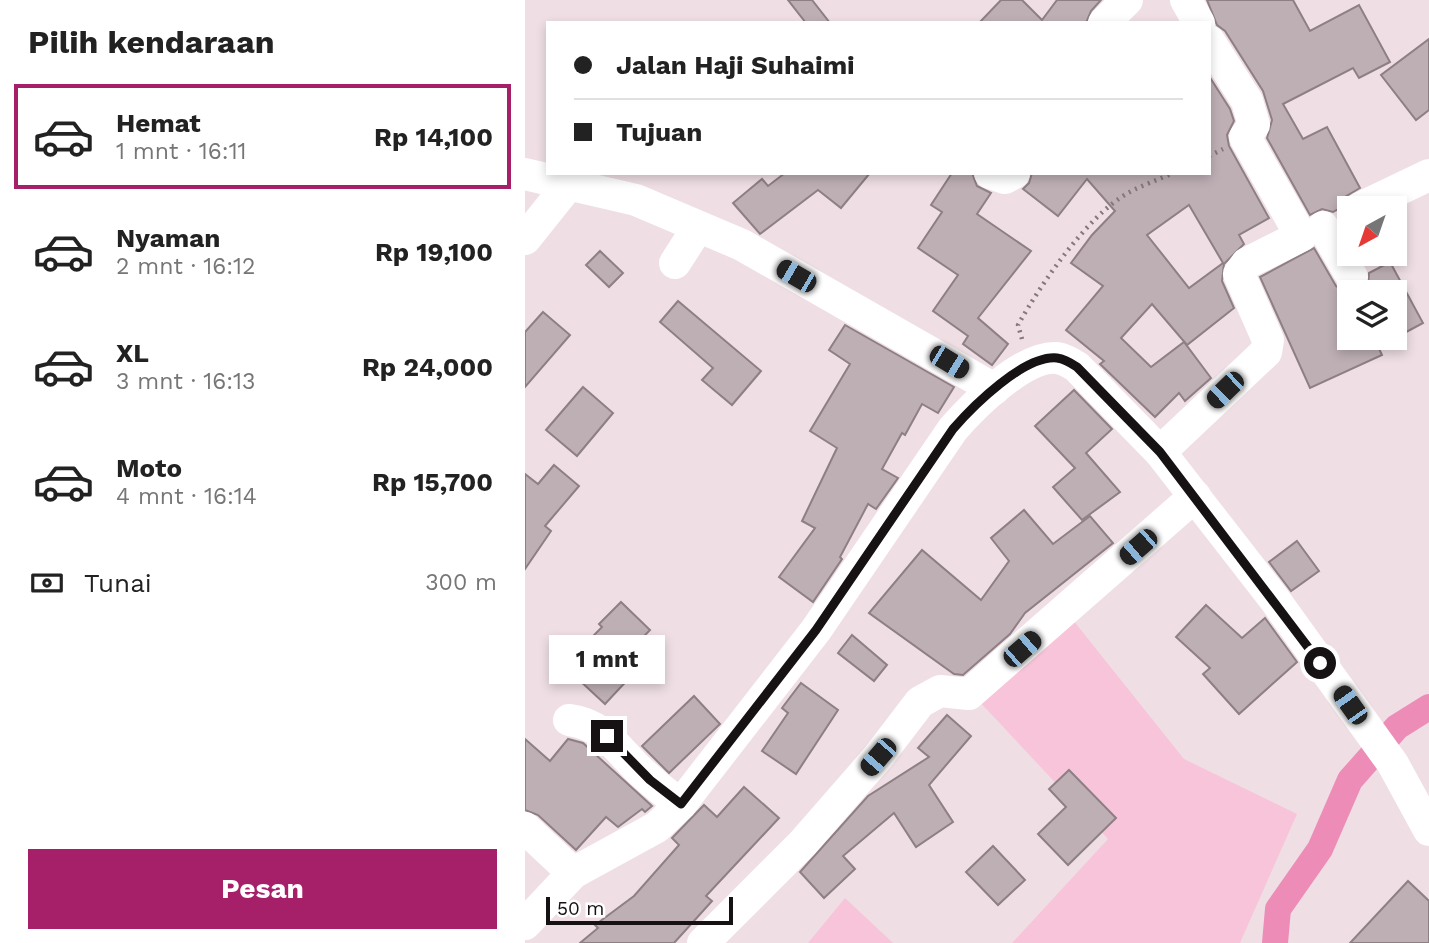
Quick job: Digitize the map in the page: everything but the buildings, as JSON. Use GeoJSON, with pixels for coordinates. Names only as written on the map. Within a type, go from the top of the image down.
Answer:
{"type":"FeatureCollection","features":[{"type":"Feature","properties":{"kind":"street"},"geometry":{"type":"LineString","coordinates":[[1106,21],[1126,0]]}},
{"type":"Feature","properties":{"kind":"street"},"geometry":{"type":"LineString","coordinates":[[1186,0],[1198,21]]}},
{"type":"Feature","properties":{"kind":"street"},"geometry":{"type":"LineString","coordinates":[[1211,44],[1247,101],[1254,125],[1245,137],[1324,225],[1352,276]]}},
{"type":"Feature","properties":{"kind":"street"},"geometry":{"type":"LineString","coordinates":[[525,174],[636,200],[742,245],[994,389]]}},
{"type":"Feature","properties":{"kind":"street"},"geometry":{"type":"LineString","coordinates":[[1386,196],[1429,176]]}},
{"type":"Feature","properties":{"kind":"street"},"geometry":{"type":"LineString","coordinates":[[525,239],[569,184]]}},
{"type":"Feature","properties":{"kind":"street"},"geometry":{"type":"LineString","coordinates":[[1160,452],[1266,352],[1268,340],[1239,274],[1247,263],[1324,225]]}},
{"type":"Feature","properties":{"kind":"street"},"geometry":{"type":"LineString","coordinates":[[675,263],[698,227]]}},
{"type":"Feature","properties":{"kind":"street"},"geometry":{"type":"LineString","coordinates":[[525,924],[573,873],[657,827],[681,804],[816,630],[953,429],[971,408],[994,389],[1035,361],[1056,358],[1077,367],[1160,452],[1195,496],[1393,764],[1429,831]]}},
{"type":"Feature","properties":{"kind":"street"},"geometry":{"type":"LineString","coordinates":[[703,943],[803,843],[878,757],[920,702],[940,691],[969,694],[1195,496]]}},
{"type":"Feature","properties":{"kind":"street"},"geometry":{"type":"LineString","coordinates":[[569,720],[586,722],[607,736],[650,780],[681,804]]}},
{"type":"Feature","properties":{"kind":"street"},"geometry":{"type":"LineString","coordinates":[[525,828],[573,873]]}},
{"type":"Feature","properties":{"kind":"path"},"geometry":{"type":"LineString","coordinates":[[1035,361],[1018,325],[1038,292],[1086,229],[1127,193],[1168,175]]}},
{"type":"Feature","properties":{"kind":"shaded area"},"geometry":{"type":"Polygon","coordinates":[[[1061,605],[1184,759],[1297,814],[1240,943],[1012,943],[1108,839],[977,699],[1061,605]]]}},
{"type":"Feature","properties":{"kind":"shaded area"},"geometry":{"type":"Polygon","coordinates":[[[845,898],[893,943],[808,943],[845,898]]]}},
{"type":"Feature","properties":{"kind":"waterway"},"geometry":{"type":"LineString","coordinates":[[1275,943],[1278,909],[1320,849],[1350,780],[1397,727],[1429,707]]}},
{"type":"Feature","properties":{"kind":"route"},"geometry":{"type":"LineString","coordinates":[[607,736],[665,794],[681,804],[756,711],[816,630],[953,429],[971,408],[994,389],[1035,361],[1049,358],[1063,359],[1077,367],[1160,452],[1275,600],[1320,663]]}}]}
